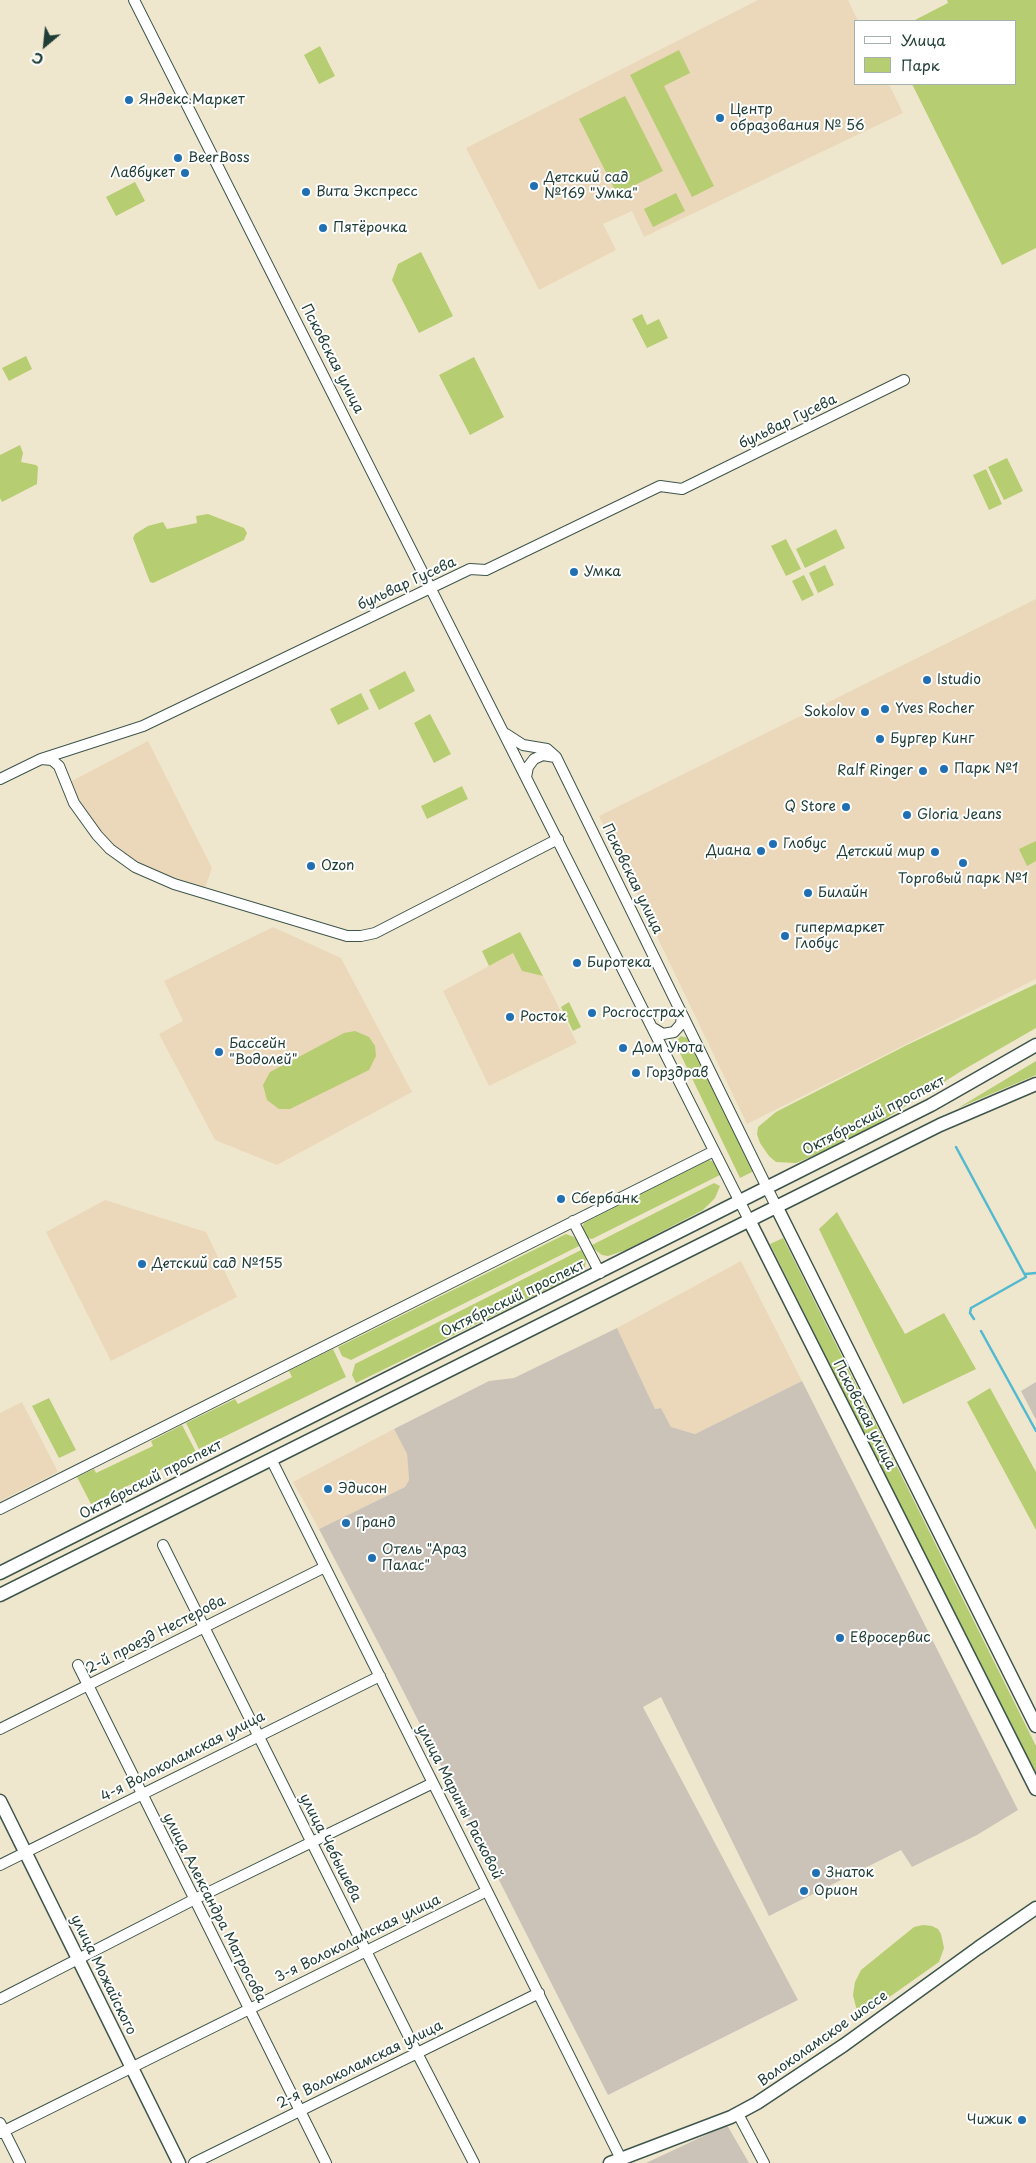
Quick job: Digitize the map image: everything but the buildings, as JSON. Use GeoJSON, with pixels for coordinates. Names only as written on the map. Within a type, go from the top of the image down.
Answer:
{"type":"FeatureCollection","features":[{"type":"Feature","properties":{"kind":"main road","name":"Октябрьский проспект"},"geometry":{"type":"LineString","coordinates":[[0,1573],[931,1105],[1036,1045]]}},
{"type":"Feature","properties":{"kind":"main road"},"geometry":{"type":"LineString","coordinates":[[0,1596],[271,1458],[940,1124],[1036,1084]]}},
{"type":"Feature","properties":{"kind":"main road","name":"Псковская улица"},"geometry":{"type":"LineString","coordinates":[[776,1206],[1036,1726]]}},
{"type":"Feature","properties":{"kind":"main road","name":"Псковская улица"},"geometry":{"type":"LineString","coordinates":[[748,1220],[1036,1789]]}},
{"type":"Feature","properties":{"kind":"main road","name":"улица Можайского"},"geometry":{"type":"LineString","coordinates":[[0,1801],[179,2163]]}},
{"type":"Feature","properties":{"kind":"main road","name":"Волоколамское шоссе"},"geometry":{"type":"LineString","coordinates":[[616,2161],[738,2114],[844,2045],[1036,1908]]}},
{"type":"Feature","properties":{"kind":"street","name":"Псковская улица"},"geometry":{"type":"LineString","coordinates":[[134,0],[558,839],[748,1220]]}},
{"type":"Feature","properties":{"kind":"street","name":"бульвар Гусева"},"geometry":{"type":"LineString","coordinates":[[0,779],[41,759],[144,726],[470,569],[486,570],[660,486],[682,490],[904,380]]}},
{"type":"Feature","properties":{"kind":"street","name":"Псковская улица"},"geometry":{"type":"LineString","coordinates":[[503,731],[523,745],[546,749],[556,757],[776,1206]]}},
{"type":"Feature","properties":{"kind":"street"},"geometry":{"type":"LineString","coordinates":[[526,777],[528,767],[536,757],[546,755],[556,757]]}},
{"type":"Feature","properties":{"kind":"street"},"geometry":{"type":"LineString","coordinates":[[41,759],[50,759],[57,764],[74,803],[89,826],[110,849],[136,867],[174,884],[347,936],[375,933],[558,839]]}},
{"type":"Feature","properties":{"kind":"street"},"geometry":{"type":"LineString","coordinates":[[651,1026],[661,1033],[674,1032],[682,1022],[682,1014]]}},
{"type":"Feature","properties":{"kind":"street"},"geometry":{"type":"LineString","coordinates":[[666,1054],[665,1044],[672,1034],[682,1031],[693,1036]]}},
{"type":"Feature","properties":{"kind":"street"},"geometry":{"type":"LineString","coordinates":[[0,1509],[714,1151]]}},
{"type":"Feature","properties":{"kind":"street"},"geometry":{"type":"LineString","coordinates":[[573,1221],[600,1273]]}},
{"type":"Feature","properties":{"kind":"street","name":"улица Марины Расковой"},"geometry":{"type":"LineString","coordinates":[[271,1458],[538,1993],[616,2161]]}},
{"type":"Feature","properties":{"kind":"street","name":"улица Чебышева"},"geometry":{"type":"LineString","coordinates":[[164,1545],[311,1843],[474,2163]]}},
{"type":"Feature","properties":{"kind":"street","name":"2-й проезд Нестерова"},"geometry":{"type":"LineString","coordinates":[[0,1729],[326,1567]]}},
{"type":"Feature","properties":{"kind":"street","name":"улица Александра Матросова"},"geometry":{"type":"LineString","coordinates":[[78,1665],[326,2163]]}},
{"type":"Feature","properties":{"kind":"street","name":"4-я Волоколамская улица"},"geometry":{"type":"LineString","coordinates":[[0,1865],[258,1735],[380,1676]]}},
{"type":"Feature","properties":{"kind":"street"},"geometry":{"type":"LineString","coordinates":[[0,1999],[195,1899],[434,1783]]}},
{"type":"Feature","properties":{"kind":"street","name":"3-я Волоколамская улица"},"geometry":{"type":"LineString","coordinates":[[1,2129],[487,1891]]}},
{"type":"Feature","properties":{"kind":"street","name":"2-я Волоколамская улица"},"geometry":{"type":"LineString","coordinates":[[194,2163],[538,1993]]}},
{"type":"Feature","properties":{"kind":"street"},"geometry":{"type":"LineString","coordinates":[[738,2114],[764,2163]]}},
{"type":"Feature","properties":{"kind":"street"},"geometry":{"type":"LineString","coordinates":[[1,2129],[20,2163]]}},
{"type":"Feature","properties":{"kind":"shaded area","name":"Центр образования № 56"},"geometry":{"type":"Polygon","coordinates":[[[758,0],[848,0],[858,20],[854,20],[854,85],[889,85],[903,113],[644,237],[632,211],[603,224],[616,250],[539,290],[466,148],[758,0]]]}},
{"type":"Feature","properties":{"kind":"shaded area"},"geometry":{"type":"Polygon","coordinates":[[[1036,599],[1036,979],[747,1124],[599,816],[1036,599]]]}},
{"type":"Feature","properties":{"kind":"shaded area"},"geometry":{"type":"Polygon","coordinates":[[[148,741],[212,868],[205,888],[181,882],[141,866],[111,844],[86,816],[70,782],[148,741]]]}},
{"type":"Feature","properties":{"kind":"shaded area"},"geometry":{"type":"Polygon","coordinates":[[[273,927],[341,958],[412,1092],[277,1165],[215,1140],[159,1034],[183,1021],[164,981],[273,927]]]}},
{"type":"Feature","properties":{"kind":"shaded area","name":"Росток"},"geometry":{"type":"Polygon","coordinates":[[[513,953],[522,971],[543,976],[577,1043],[489,1086],[443,991],[513,953]]]}},
{"type":"Feature","properties":{"kind":"shaded area","name":"Детский сад №155"},"geometry":{"type":"Polygon","coordinates":[[[105,1200],[206,1232],[237,1297],[111,1361],[46,1232],[105,1200]]]}},
{"type":"Feature","properties":{"kind":"shaded area"},"geometry":{"type":"Polygon","coordinates":[[[741,1261],[802,1381],[695,1434],[671,1427],[661,1408],[655,1409],[617,1328],[741,1261]]]}},
{"type":"Feature","properties":{"kind":"shaded area"},"geometry":{"type":"Polygon","coordinates":[[[617,1328],[655,1409],[661,1408],[671,1427],[695,1434],[802,1381],[1018,1810],[977,1835],[912,1867],[901,1850],[769,1916],[661,1697],[643,1707],[798,2000],[608,2095],[319,1529],[405,1487],[409,1480],[407,1454],[394,1429],[489,1381],[514,1378],[617,1328]]]}},
{"type":"Feature","properties":{"kind":"shaded area"},"geometry":{"type":"Polygon","coordinates":[[[1036,1382],[1036,1420],[1021,1391],[1036,1382]]]}},
{"type":"Feature","properties":{"kind":"shaded area"},"geometry":{"type":"Polygon","coordinates":[[[22,1402],[58,1472],[0,1501],[0,1413],[22,1402]]]}},
{"type":"Feature","properties":{"kind":"shaded area"},"geometry":{"type":"Polygon","coordinates":[[[394,1429],[407,1454],[409,1480],[405,1487],[319,1529],[293,1482],[394,1429]]]}},
{"type":"Feature","properties":{"kind":"shaded area"},"geometry":{"type":"Polygon","coordinates":[[[727,2125],[749,2163],[646,2163],[727,2125]]]}},
{"type":"Feature","properties":{"kind":"green space"},"geometry":{"type":"Polygon","coordinates":[[[947,0],[1036,0],[1036,248],[1002,265],[912,85],[1016,85],[1016,20],[915,20],[948,3],[947,0]]]}},
{"type":"Feature","properties":{"kind":"green space"},"geometry":{"type":"Polygon","coordinates":[[[320,46],[335,76],[319,84],[304,55],[320,46]]]}},
{"type":"Feature","properties":{"kind":"green space"},"geometry":{"type":"Polygon","coordinates":[[[679,50],[690,73],[664,86],[714,186],[692,197],[630,75],[679,50]]]}},
{"type":"Feature","properties":{"kind":"green space"},"geometry":{"type":"Polygon","coordinates":[[[625,96],[663,171],[617,194],[579,119],[625,96]]]}},
{"type":"Feature","properties":{"kind":"green space"},"geometry":{"type":"Polygon","coordinates":[[[135,182],[145,201],[116,216],[106,197],[135,182]]]}},
{"type":"Feature","properties":{"kind":"green space"},"geometry":{"type":"Polygon","coordinates":[[[676,193],[685,211],[653,227],[644,209],[676,193]]]}},
{"type":"Feature","properties":{"kind":"green space"},"geometry":{"type":"Polygon","coordinates":[[[421,252],[453,316],[419,333],[392,280],[398,264],[421,252]]]}},
{"type":"Feature","properties":{"kind":"green space"},"geometry":{"type":"Polygon","coordinates":[[[642,314],[647,325],[659,319],[668,338],[647,348],[632,319],[642,314]]]}},
{"type":"Feature","properties":{"kind":"green space"},"geometry":{"type":"Polygon","coordinates":[[[26,356],[32,369],[9,381],[2,368],[26,356]]]}},
{"type":"Feature","properties":{"kind":"green space"},"geometry":{"type":"Polygon","coordinates":[[[474,357],[504,417],[470,435],[439,375],[474,357]]]}},
{"type":"Feature","properties":{"kind":"green space"},"geometry":{"type":"Polygon","coordinates":[[[20,445],[23,453],[21,462],[38,467],[37,484],[2,502],[0,498],[0,455],[20,445]]]}},
{"type":"Feature","properties":{"kind":"green space"},"geometry":{"type":"Polygon","coordinates":[[[1007,458],[1023,491],[1004,500],[988,467],[1007,458]]]}},
{"type":"Feature","properties":{"kind":"green space"},"geometry":{"type":"Polygon","coordinates":[[[986,469],[1002,504],[989,510],[973,475],[986,469]]]}},
{"type":"Feature","properties":{"kind":"green space"},"geometry":{"type":"Polygon","coordinates":[[[208,514],[244,528],[247,533],[244,540],[153,583],[150,582],[133,538],[135,534],[148,526],[163,522],[167,529],[197,523],[196,516],[208,514]]]}},
{"type":"Feature","properties":{"kind":"green space"},"geometry":{"type":"Polygon","coordinates":[[[836,529],[845,548],[805,568],[796,549],[836,529]]]}},
{"type":"Feature","properties":{"kind":"green space"},"geometry":{"type":"Polygon","coordinates":[[[786,539],[801,569],[786,576],[771,546],[786,539]]]}},
{"type":"Feature","properties":{"kind":"green space"},"geometry":{"type":"Polygon","coordinates":[[[825,565],[834,585],[818,593],[809,573],[825,565]]]}},
{"type":"Feature","properties":{"kind":"green space"},"geometry":{"type":"Polygon","coordinates":[[[804,575],[814,595],[802,601],[792,581],[804,575]]]}},
{"type":"Feature","properties":{"kind":"green space"},"geometry":{"type":"Polygon","coordinates":[[[405,671],[415,691],[379,710],[369,690],[405,671]]]}},
{"type":"Feature","properties":{"kind":"green space"},"geometry":{"type":"Polygon","coordinates":[[[361,693],[369,709],[338,725],[330,709],[361,693]]]}},
{"type":"Feature","properties":{"kind":"green space"},"geometry":{"type":"Polygon","coordinates":[[[430,714],[451,754],[434,763],[414,723],[430,714]]]}},
{"type":"Feature","properties":{"kind":"green space"},"geometry":{"type":"Polygon","coordinates":[[[462,786],[468,799],[427,819],[421,806],[462,786]]]}},
{"type":"Feature","properties":{"kind":"green space"},"geometry":{"type":"Polygon","coordinates":[[[1036,841],[1036,861],[1027,866],[1019,849],[1036,841]]]}},
{"type":"Feature","properties":{"kind":"green space"},"geometry":{"type":"Polygon","coordinates":[[[520,932],[543,976],[522,971],[513,953],[489,966],[482,951],[520,932]]]}},
{"type":"Feature","properties":{"kind":"green space"},"geometry":{"type":"Polygon","coordinates":[[[1036,984],[1036,1028],[963,1070],[877,1124],[796,1163],[776,1162],[760,1143],[757,1134],[758,1127],[776,1112],[907,1045],[1036,984]]]}},
{"type":"Feature","properties":{"kind":"green space"},"geometry":{"type":"Polygon","coordinates":[[[569,1002],[581,1027],[573,1031],[561,1007],[569,1002]]]}},
{"type":"Feature","properties":{"kind":"green space"},"geometry":{"type":"Polygon","coordinates":[[[355,1031],[369,1037],[375,1046],[376,1056],[369,1070],[290,1109],[279,1109],[267,1100],[263,1085],[270,1072],[344,1033],[355,1031]]]}},
{"type":"Feature","properties":{"kind":"green space"},"geometry":{"type":"Polygon","coordinates":[[[681,1036],[687,1038],[754,1171],[740,1178],[677,1047],[677,1040],[681,1036]]]}},
{"type":"Feature","properties":{"kind":"green space"},"geometry":{"type":"Polygon","coordinates":[[[1036,1061],[1036,1075],[958,1108],[1036,1061]]]}},
{"type":"Feature","properties":{"kind":"green space"},"geometry":{"type":"Polygon","coordinates":[[[709,1160],[717,1163],[722,1174],[592,1239],[587,1238],[582,1228],[584,1223],[709,1160]]]}},
{"type":"Feature","properties":{"kind":"green space"},"geometry":{"type":"Polygon","coordinates":[[[714,1183],[720,1186],[715,1198],[703,1210],[626,1250],[608,1256],[602,1255],[590,1246],[714,1183]]]}},
{"type":"Feature","properties":{"kind":"green space"},"geometry":{"type":"Polygon","coordinates":[[[837,1212],[905,1334],[944,1313],[976,1369],[903,1404],[819,1229],[837,1212]]]}},
{"type":"Feature","properties":{"kind":"green space"},"geometry":{"type":"Polygon","coordinates":[[[566,1234],[574,1237],[581,1245],[351,1360],[342,1356],[338,1347],[566,1234]]]}},
{"type":"Feature","properties":{"kind":"green space"},"geometry":{"type":"Polygon","coordinates":[[[783,1238],[1036,1746],[1036,1777],[770,1244],[783,1238]]]}},
{"type":"Feature","properties":{"kind":"green space"},"geometry":{"type":"Polygon","coordinates":[[[583,1249],[586,1259],[585,1267],[578,1274],[356,1383],[352,1375],[355,1364],[583,1249]]]}},
{"type":"Feature","properties":{"kind":"green space"},"geometry":{"type":"Polygon","coordinates":[[[333,1349],[346,1377],[199,1449],[186,1423],[235,1399],[238,1404],[292,1377],[289,1371],[333,1349]]]}},
{"type":"Feature","properties":{"kind":"green space"},"geometry":{"type":"Polygon","coordinates":[[[990,1388],[1036,1472],[1036,1530],[967,1402],[990,1388]]]}},
{"type":"Feature","properties":{"kind":"green space"},"geometry":{"type":"Polygon","coordinates":[[[49,1398],[76,1450],[59,1458],[32,1406],[49,1398]]]}},
{"type":"Feature","properties":{"kind":"green space"},"geometry":{"type":"Polygon","coordinates":[[[182,1425],[196,1452],[91,1504],[77,1477],[94,1469],[96,1473],[153,1446],[151,1441],[182,1425]]]}},
{"type":"Feature","properties":{"kind":"green space"},"geometry":{"type":"Polygon","coordinates":[[[923,1925],[938,1929],[941,1934],[944,1948],[939,1962],[871,2010],[861,2013],[857,2011],[853,1995],[855,1982],[861,1970],[914,1927],[923,1925]]]}},
{"type":"Feature","properties":{"kind":"waterway"},"geometry":{"type":"LineString","coordinates":[[956,1147],[1026,1277],[971,1308],[970,1313],[974,1319]]}},
{"type":"Feature","properties":{"kind":"waterway"},"geometry":{"type":"LineString","coordinates":[[1025,1274],[1036,1273]]}},
{"type":"Feature","properties":{"kind":"waterway"},"geometry":{"type":"LineString","coordinates":[[981,1331],[1036,1431]]}},
{"type":"Feature","properties":{"kind":"place","name":"Яндекс.Маркет"},"geometry":{"type":"Point","coordinates":[129,100]}},
{"type":"Feature","properties":{"kind":"place","name":"Центр образования № 56"},"geometry":{"type":"Point","coordinates":[720,118]}},
{"type":"Feature","properties":{"kind":"place","name":"BeerBoss"},"geometry":{"type":"Point","coordinates":[178,158]}},
{"type":"Feature","properties":{"kind":"place","name":"Лавбукет"},"geometry":{"type":"Point","coordinates":[185,173]}},
{"type":"Feature","properties":{"kind":"place","name":"Детский сад №169 \"Умка\""},"geometry":{"type":"Point","coordinates":[534,186]}},
{"type":"Feature","properties":{"kind":"place","name":"Вита Экспресс"},"geometry":{"type":"Point","coordinates":[306,192]}},
{"type":"Feature","properties":{"kind":"place","name":"Пятёрочка"},"geometry":{"type":"Point","coordinates":[323,228]}},
{"type":"Feature","properties":{"kind":"place","name":"Умка"},"geometry":{"type":"Point","coordinates":[574,572]}},
{"type":"Feature","properties":{"kind":"place","name":"Istudio"},"geometry":{"type":"Point","coordinates":[927,680]}},
{"type":"Feature","properties":{"kind":"place","name":"Yves Rocher"},"geometry":{"type":"Point","coordinates":[885,709]}},
{"type":"Feature","properties":{"kind":"place","name":"Sokolov"},"geometry":{"type":"Point","coordinates":[865,712]}},
{"type":"Feature","properties":{"kind":"place","name":"Бургер Кинг"},"geometry":{"type":"Point","coordinates":[880,739]}},
{"type":"Feature","properties":{"kind":"place","name":"Парк №1"},"geometry":{"type":"Point","coordinates":[944,769]}},
{"type":"Feature","properties":{"kind":"place","name":"Ralf Ringer"},"geometry":{"type":"Point","coordinates":[923,771]}},
{"type":"Feature","properties":{"kind":"place","name":"Q Store"},"geometry":{"type":"Point","coordinates":[846,807]}},
{"type":"Feature","properties":{"kind":"place","name":"Gloria Jeans"},"geometry":{"type":"Point","coordinates":[907,815]}},
{"type":"Feature","properties":{"kind":"place","name":"Глобус"},"geometry":{"type":"Point","coordinates":[773,844]}},
{"type":"Feature","properties":{"kind":"place","name":"Диана"},"geometry":{"type":"Point","coordinates":[761,851]}},
{"type":"Feature","properties":{"kind":"place","name":"Детский мир"},"geometry":{"type":"Point","coordinates":[935,852]}},
{"type":"Feature","properties":{"kind":"place","name":"Торговый парк №1"},"geometry":{"type":"Point","coordinates":[963,863]}},
{"type":"Feature","properties":{"kind":"place","name":"Ozon"},"geometry":{"type":"Point","coordinates":[311,866]}},
{"type":"Feature","properties":{"kind":"place","name":"Билайн"},"geometry":{"type":"Point","coordinates":[808,893]}},
{"type":"Feature","properties":{"kind":"place","name":"гипермаркет Глобус"},"geometry":{"type":"Point","coordinates":[785,936]}},
{"type":"Feature","properties":{"kind":"place","name":"Биротека"},"geometry":{"type":"Point","coordinates":[577,963]}},
{"type":"Feature","properties":{"kind":"place","name":"Росгосстрах"},"geometry":{"type":"Point","coordinates":[592,1013]}},
{"type":"Feature","properties":{"kind":"place","name":"Росток"},"geometry":{"type":"Point","coordinates":[510,1017]}},
{"type":"Feature","properties":{"kind":"place","name":"Дом Уюта"},"geometry":{"type":"Point","coordinates":[623,1048]}},
{"type":"Feature","properties":{"kind":"place","name":"Бассейн \"Водолей\""},"geometry":{"type":"Point","coordinates":[219,1052]}},
{"type":"Feature","properties":{"kind":"place","name":"Горздрав"},"geometry":{"type":"Point","coordinates":[636,1073]}},
{"type":"Feature","properties":{"kind":"place","name":"Сбербанк"},"geometry":{"type":"Point","coordinates":[561,1199]}},
{"type":"Feature","properties":{"kind":"place","name":"Детский сад №155"},"geometry":{"type":"Point","coordinates":[142,1264]}},
{"type":"Feature","properties":{"kind":"place","name":"Эдисон"},"geometry":{"type":"Point","coordinates":[328,1489]}},
{"type":"Feature","properties":{"kind":"place","name":"Гранд"},"geometry":{"type":"Point","coordinates":[346,1523]}},
{"type":"Feature","properties":{"kind":"place","name":"Отель \"Араз Палас\""},"geometry":{"type":"Point","coordinates":[372,1558]}},
{"type":"Feature","properties":{"kind":"place","name":"Евросервис"},"geometry":{"type":"Point","coordinates":[840,1638]}},
{"type":"Feature","properties":{"kind":"place","name":"Знаток"},"geometry":{"type":"Point","coordinates":[816,1873]}},
{"type":"Feature","properties":{"kind":"place","name":"Орион"},"geometry":{"type":"Point","coordinates":[804,1891]}},
{"type":"Feature","properties":{"kind":"place","name":"Чижик"},"geometry":{"type":"Point","coordinates":[1022,2120]}}]}
